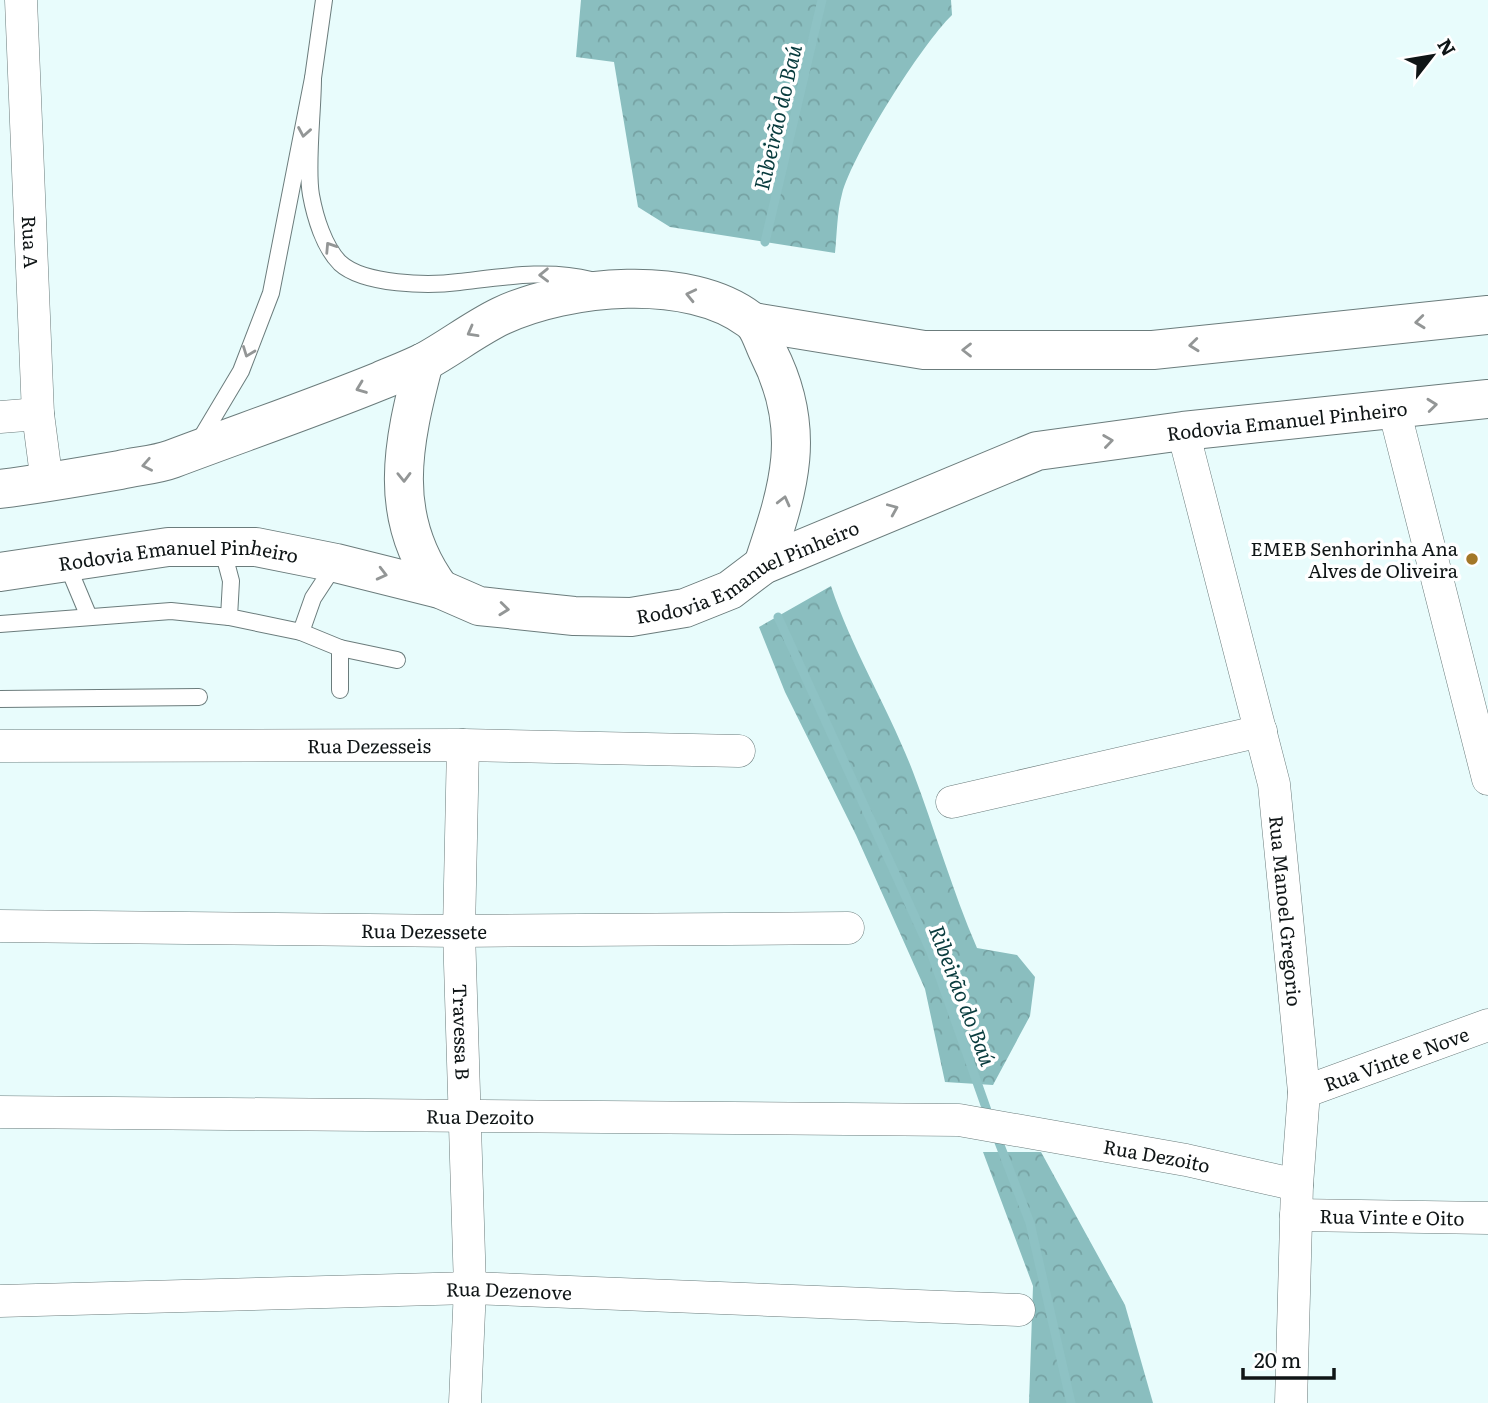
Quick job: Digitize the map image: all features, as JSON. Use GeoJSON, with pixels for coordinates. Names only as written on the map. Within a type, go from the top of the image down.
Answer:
{"type":"FeatureCollection","features":[{"type":"Feature","properties":{"kind":"main road"},"geometry":{"type":"LineString","coordinates":[[0,489],[47,484],[168,461],[424,362],[502,315],[552,299],[609,289],[687,292],[724,304],[753,322],[924,350],[1153,349],[1488,315]]}},
{"type":"Feature","properties":{"kind":"main road"},"geometry":{"type":"LineString","coordinates":[[753,322],[784,391],[794,436],[792,464],[783,506],[763,565]]}},
{"type":"Feature","properties":{"kind":"main road"},"geometry":{"type":"LineString","coordinates":[[424,362],[408,423],[404,488],[411,538],[421,564],[440,589]]}},
{"type":"Feature","properties":{"kind":"main road","name":"Rodovia Emanuel Pinheiro"},"geometry":{"type":"LineString","coordinates":[[0,572],[168,547],[256,547],[336,562],[440,589],[479,606],[574,617],[631,617],[685,608],[730,590],[763,565],[1037,451],[1183,431],[1488,399]]}},
{"type":"Feature","properties":{"kind":"street","name":"Rua A"},"geometry":{"type":"LineString","coordinates":[[21,0],[38,414],[47,484]]}},
{"type":"Feature","properties":{"kind":"street"},"geometry":{"type":"LineString","coordinates":[[1394,409],[1488,779]]}},
{"type":"Feature","properties":{"kind":"street"},"geometry":{"type":"LineString","coordinates":[[0,417],[38,414]]}},
{"type":"Feature","properties":{"kind":"street","name":"Rua Manoel Gregorio"},"geometry":{"type":"LineString","coordinates":[[1183,431],[1275,784],[1304,1092],[1296,1200],[1291,1403]]}},
{"type":"Feature","properties":{"kind":"street"},"geometry":{"type":"LineString","coordinates":[[952,802],[1261,731]]}},
{"type":"Feature","properties":{"kind":"street","name":"Rua Dezesseis"},"geometry":{"type":"LineString","coordinates":[[0,746],[463,745],[739,751]]}},
{"type":"Feature","properties":{"kind":"street","name":"Travessa B"},"geometry":{"type":"LineString","coordinates":[[463,745],[459,931],[470,1288],[464,1403]]}},
{"type":"Feature","properties":{"kind":"street","name":"Rua Dezessete"},"geometry":{"type":"LineString","coordinates":[[0,926],[459,931],[848,928]]}},
{"type":"Feature","properties":{"kind":"street","name":"Rua Vinte e Nove"},"geometry":{"type":"LineString","coordinates":[[1304,1092],[1488,1025]]}},
{"type":"Feature","properties":{"kind":"street","name":"Rua Dezoito"},"geometry":{"type":"LineString","coordinates":[[0,1112],[959,1120],[1186,1160],[1296,1200]]}},
{"type":"Feature","properties":{"kind":"street","name":"Rua Vinte e Oito"},"geometry":{"type":"LineString","coordinates":[[1296,1200],[1488,1218]]}},
{"type":"Feature","properties":{"kind":"street","name":"Rua Dezenove"},"geometry":{"type":"LineString","coordinates":[[0,1301],[470,1288],[1019,1310]]}},
{"type":"Feature","properties":{"kind":"lane"},"geometry":{"type":"LineString","coordinates":[[193,451],[241,371],[271,293],[313,78],[324,0]]}},
{"type":"Feature","properties":{"kind":"lane"},"geometry":{"type":"LineString","coordinates":[[313,78],[310,194],[321,233],[341,264],[382,282],[445,284],[505,276],[571,275],[596,281],[609,289]]}},
{"type":"Feature","properties":{"kind":"lane"},"geometry":{"type":"LineString","coordinates":[[222,547],[231,581],[229,617]]}},
{"type":"Feature","properties":{"kind":"lane"},"geometry":{"type":"LineString","coordinates":[[66,562],[89,617]]}},
{"type":"Feature","properties":{"kind":"lane"},"geometry":{"type":"LineString","coordinates":[[301,632],[313,598],[336,562]]}},
{"type":"Feature","properties":{"kind":"lane"},"geometry":{"type":"LineString","coordinates":[[0,624],[171,611],[229,617],[301,632],[340,648],[397,660]]}},
{"type":"Feature","properties":{"kind":"lane"},"geometry":{"type":"LineString","coordinates":[[340,648],[340,690]]}},
{"type":"Feature","properties":{"kind":"lane"},"geometry":{"type":"LineString","coordinates":[[0,699],[199,697]]}},
{"type":"Feature","properties":{"kind":"green space"},"geometry":{"type":"Polygon","coordinates":[[[581,0],[951,0],[952,15],[907,74],[860,153],[842,194],[835,253],[670,227],[638,207],[614,62],[576,57],[581,0]]]}},
{"type":"Feature","properties":{"kind":"green space"},"geometry":{"type":"Polygon","coordinates":[[[831,586],[849,633],[913,772],[977,948],[1017,955],[1035,977],[1030,1016],[993,1085],[945,1082],[925,989],[856,835],[785,692],[759,627],[831,586]]]}},
{"type":"Feature","properties":{"kind":"green space"},"geometry":{"type":"Polygon","coordinates":[[[983,1152],[1041,1152],[1125,1305],[1153,1403],[1029,1403],[1033,1286],[983,1152]]]}},
{"type":"Feature","properties":{"kind":"waterway","name":"Ribeirão do Baú"},"geometry":{"type":"LineString","coordinates":[[765,242],[822,0]]}},
{"type":"Feature","properties":{"kind":"waterway","name":"Ribeirão do Baú"},"geometry":{"type":"LineString","coordinates":[[778,617],[931,952],[990,1119]]}},
{"type":"Feature","properties":{"kind":"waterway","name":"Ribeirão do Baú"},"geometry":{"type":"LineString","coordinates":[[995,1132],[1030,1223],[1071,1403]]}},
{"type":"Feature","properties":{"kind":"place","name":"EMEB Senhorinha Ana Alves de Oliveira"},"geometry":{"type":"Point","coordinates":[1472,559]}}]}
